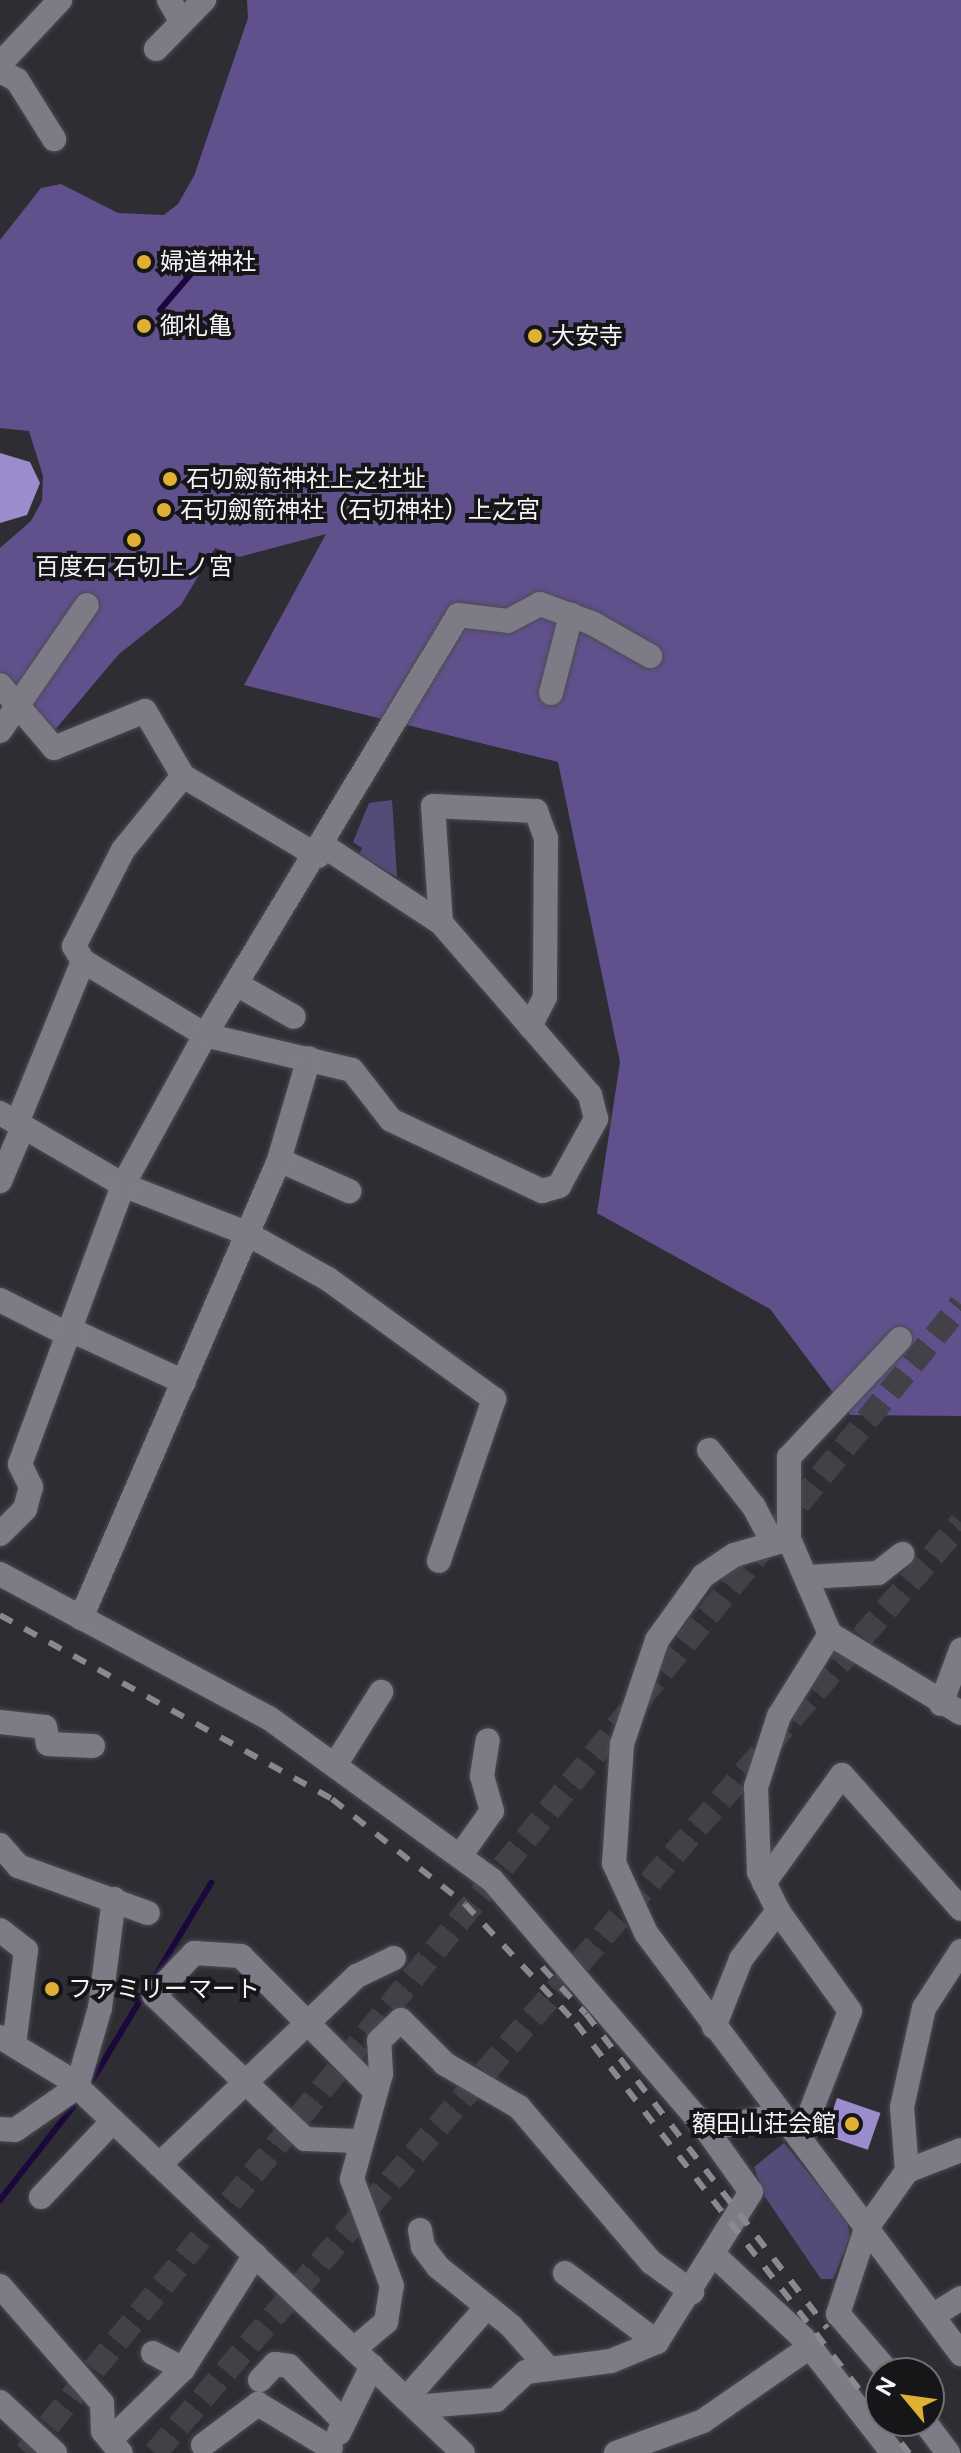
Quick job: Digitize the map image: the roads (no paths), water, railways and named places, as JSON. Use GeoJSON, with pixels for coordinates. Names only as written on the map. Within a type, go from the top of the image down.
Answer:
{"type":"FeatureCollection","features":[{"type":"Feature","properties":{"kind":"street"},"geometry":{"type":"LineString","coordinates":[[0,64],[60,0]]}},
{"type":"Feature","properties":{"kind":"street"},"geometry":{"type":"LineString","coordinates":[[169,0],[181,21]]}},
{"type":"Feature","properties":{"kind":"street"},"geometry":{"type":"LineString","coordinates":[[156,49],[204,0]]}},
{"type":"Feature","properties":{"kind":"street"},"geometry":{"type":"LineString","coordinates":[[0,71],[17,80],[54,139]]}},
{"type":"Feature","properties":{"kind":"street"},"geometry":{"type":"LineString","coordinates":[[0,1534],[25,1509],[31,1487],[20,1464],[72,1334],[123,1185],[205,1035],[321,851],[458,615],[508,621],[540,604],[571,615],[650,656]]}},
{"type":"Feature","properties":{"kind":"street"},"geometry":{"type":"LineString","coordinates":[[0,731],[87,605]]}},
{"type":"Feature","properties":{"kind":"street"},"geometry":{"type":"LineString","coordinates":[[551,693],[571,615]]}},
{"type":"Feature","properties":{"kind":"street"},"geometry":{"type":"LineString","coordinates":[[0,685],[16,708],[61,748],[145,711],[183,776],[321,851],[441,923],[590,1095],[596,1119],[559,1186],[542,1191],[391,1120],[352,1070],[205,1035],[83,961],[74,946],[123,850],[183,776]]}},
{"type":"Feature","properties":{"kind":"street"},"geometry":{"type":"LineString","coordinates":[[441,923],[433,806],[536,811],[546,838],[545,997],[530,1026]]}},
{"type":"Feature","properties":{"kind":"street"},"geometry":{"type":"LineString","coordinates":[[0,1181],[13,1121],[55,1017],[83,961]]}},
{"type":"Feature","properties":{"kind":"street"},"geometry":{"type":"LineString","coordinates":[[238,985],[294,1017]]}},
{"type":"Feature","properties":{"kind":"street"},"geometry":{"type":"LineString","coordinates":[[81,1618],[279,1160],[309,1058]]}},
{"type":"Feature","properties":{"kind":"street"},"geometry":{"type":"LineString","coordinates":[[13,1121],[123,1185],[246,1233],[328,1279],[494,1399],[439,1561]]}},
{"type":"Feature","properties":{"kind":"street"},"geometry":{"type":"LineString","coordinates":[[279,1160],[349,1191]]}},
{"type":"Feature","properties":{"kind":"street"},"geometry":{"type":"LineString","coordinates":[[0,1300],[184,1382]]}},
{"type":"Feature","properties":{"kind":"street"},"geometry":{"type":"LineString","coordinates":[[781,1541],[789,1457],[900,1339]]}},
{"type":"Feature","properties":{"kind":"street"},"geometry":{"type":"LineString","coordinates":[[709,1450],[807,1577],[830,1634],[951,1708],[961,1650]]}},
{"type":"Feature","properties":{"kind":"street"},"geometry":{"type":"LineString","coordinates":[[781,1541],[734,1555],[703,1576],[657,1640],[622,1744],[614,1863],[646,1933],[961,2354]]}},
{"type":"Feature","properties":{"kind":"street"},"geometry":{"type":"LineString","coordinates":[[807,1577],[878,1573],[902,1554]]}},
{"type":"Feature","properties":{"kind":"street"},"geometry":{"type":"LineString","coordinates":[[0,1574],[269,1718],[337,1762],[492,1880],[706,2129],[751,2192],[715,2256],[657,2342],[611,2361],[526,2372],[496,2400],[411,2403]]}},
{"type":"Feature","properties":{"kind":"street"},"geometry":{"type":"LineString","coordinates":[[800,2139],[850,2011],[778,1911],[764,1883],[756,1787],[779,1716],[830,1634]]}},
{"type":"Feature","properties":{"kind":"street"},"geometry":{"type":"LineString","coordinates":[[337,1762],[381,1692]]}},
{"type":"Feature","properties":{"kind":"street"},"geometry":{"type":"LineString","coordinates":[[0,1722],[45,1727],[48,1744],[93,1746]]}},
{"type":"Feature","properties":{"kind":"street"},"geometry":{"type":"LineString","coordinates":[[460,1856],[492,1811],[482,1776],[488,1740]]}},
{"type":"Feature","properties":{"kind":"street"},"geometry":{"type":"LineString","coordinates":[[764,1883],[842,1775],[961,1909]]}},
{"type":"Feature","properties":{"kind":"street"},"geometry":{"type":"LineString","coordinates":[[0,1845],[18,1866],[148,1913]]}},
{"type":"Feature","properties":{"kind":"street"},"geometry":{"type":"LineString","coordinates":[[0,2129],[15,2130],[77,2087],[100,2008],[114,1899]]}},
{"type":"Feature","properties":{"kind":"street"},"geometry":{"type":"LineString","coordinates":[[714,2027],[741,1959],[778,1911]]}},
{"type":"Feature","properties":{"kind":"street"},"geometry":{"type":"LineString","coordinates":[[0,1930],[26,1950],[7,2041],[77,2087],[463,2453]]}},
{"type":"Feature","properties":{"kind":"street"},"geometry":{"type":"LineString","coordinates":[[907,2171],[902,2107],[924,2008],[961,1951]]}},
{"type":"Feature","properties":{"kind":"street"},"geometry":{"type":"LineString","coordinates":[[358,2141],[305,2139],[244,2085],[154,1995],[194,1953],[241,1956],[375,2091]]}},
{"type":"Feature","properties":{"kind":"street"},"geometry":{"type":"LineString","coordinates":[[159,2165],[357,1976],[394,1958]]}},
{"type":"Feature","properties":{"kind":"street"},"geometry":{"type":"LineString","coordinates":[[203,2445],[258,2404],[330,2450],[344,2422],[363,2358],[386,2322],[392,2286],[352,2179],[358,2141],[375,2091],[379,2041],[401,2020],[445,2064],[519,2107],[651,2262],[692,2292]]}},
{"type":"Feature","properties":{"kind":"street"},"geometry":{"type":"LineString","coordinates":[[706,2129],[781,2115]]}},
{"type":"Feature","properties":{"kind":"street"},"geometry":{"type":"LineString","coordinates":[[41,2197],[113,2121]]}},
{"type":"Feature","properties":{"kind":"street"},"geometry":{"type":"LineString","coordinates":[[875,2357],[838,2314],[866,2229],[907,2171],[961,2150]]}},
{"type":"Feature","properties":{"kind":"street"},"geometry":{"type":"LineString","coordinates":[[420,2230],[423,2247],[438,2267],[530,2344],[549,2369]]}},
{"type":"Feature","properties":{"kind":"street"},"geometry":{"type":"LineString","coordinates":[[0,2286],[102,2403],[103,2431],[116,2446],[183,2369],[255,2255]]}},
{"type":"Feature","properties":{"kind":"street"},"geometry":{"type":"LineString","coordinates":[[715,2256],[810,2347],[893,2453]]}},
{"type":"Feature","properties":{"kind":"street"},"geometry":{"type":"LineString","coordinates":[[572,2288],[657,2342]]}},
{"type":"Feature","properties":{"kind":"street"},"geometry":{"type":"LineString","coordinates":[[934,2315],[961,2298]]}},
{"type":"Feature","properties":{"kind":"street"},"geometry":{"type":"LineString","coordinates":[[411,2403],[485,2309]]}},
{"type":"Feature","properties":{"kind":"street"},"geometry":{"type":"LineString","coordinates":[[630,2451],[703,2421],[810,2347]]}},
{"type":"Feature","properties":{"kind":"street"},"geometry":{"type":"LineString","coordinates":[[153,2353],[183,2369]]}},
{"type":"Feature","properties":{"kind":"street"},"geometry":{"type":"LineString","coordinates":[[260,2380],[275,2364],[289,2366],[344,2422]]}},
{"type":"Feature","properties":{"kind":"street"},"geometry":{"type":"LineString","coordinates":[[0,2402],[55,2453]]}},
{"type":"Feature","properties":{"kind":"waterway"},"geometry":{"type":"LineString","coordinates":[[160,310],[197,267],[207,268]]}},
{"type":"Feature","properties":{"kind":"waterway"},"geometry":{"type":"LineString","coordinates":[[151,1983],[211,1883]]}},
{"type":"Feature","properties":{"kind":"waterway"},"geometry":{"type":"LineString","coordinates":[[87,2089],[145,1992]]}},
{"type":"Feature","properties":{"kind":"waterway"},"geometry":{"type":"LineString","coordinates":[[0,2200],[80,2098]]}},
{"type":"Feature","properties":{"kind":"tunnel"},"geometry":{"type":"LineString","coordinates":[[26,2453],[961,1304]]}},
{"type":"Feature","properties":{"kind":"tunnel"},"geometry":{"type":"LineString","coordinates":[[155,2453],[961,1523]]}},
{"type":"Feature","properties":{"kind":"railway"},"geometry":{"type":"LineString","coordinates":[[0,1615],[332,1799],[465,1904],[576,2023],[865,2396]]}},
{"type":"Feature","properties":{"kind":"railway"},"geometry":{"type":"LineString","coordinates":[[542,1967],[586,2014],[827,2328]]}},
{"type":"Feature","properties":{"kind":"railway"},"geometry":{"type":"LineString","coordinates":[[896,2437],[909,2453]]}},
{"type":"Feature","properties":{"kind":"place","name":"婦道神社"},"geometry":{"type":"Point","coordinates":[144,262]}},
{"type":"Feature","properties":{"kind":"place","name":"御礼亀"},"geometry":{"type":"Point","coordinates":[144,326]}},
{"type":"Feature","properties":{"kind":"place","name":"大安寺"},"geometry":{"type":"Point","coordinates":[535,336]}},
{"type":"Feature","properties":{"kind":"place","name":"石切劔箭神社上之社址"},"geometry":{"type":"Point","coordinates":[170,479]}},
{"type":"Feature","properties":{"kind":"place","name":"石切劔箭神社（石切神社）上之宮"},"geometry":{"type":"Point","coordinates":[164,510]}},
{"type":"Feature","properties":{"kind":"place","name":"百度石 石切上ノ宮"},"geometry":{"type":"Point","coordinates":[134,540]}},
{"type":"Feature","properties":{"kind":"place","name":"ファミリーマート"},"geometry":{"type":"Point","coordinates":[52,1989]}},
{"type":"Feature","properties":{"kind":"place","name":"額田山荘会館"},"geometry":{"type":"Point","coordinates":[852,2124]}}]}
